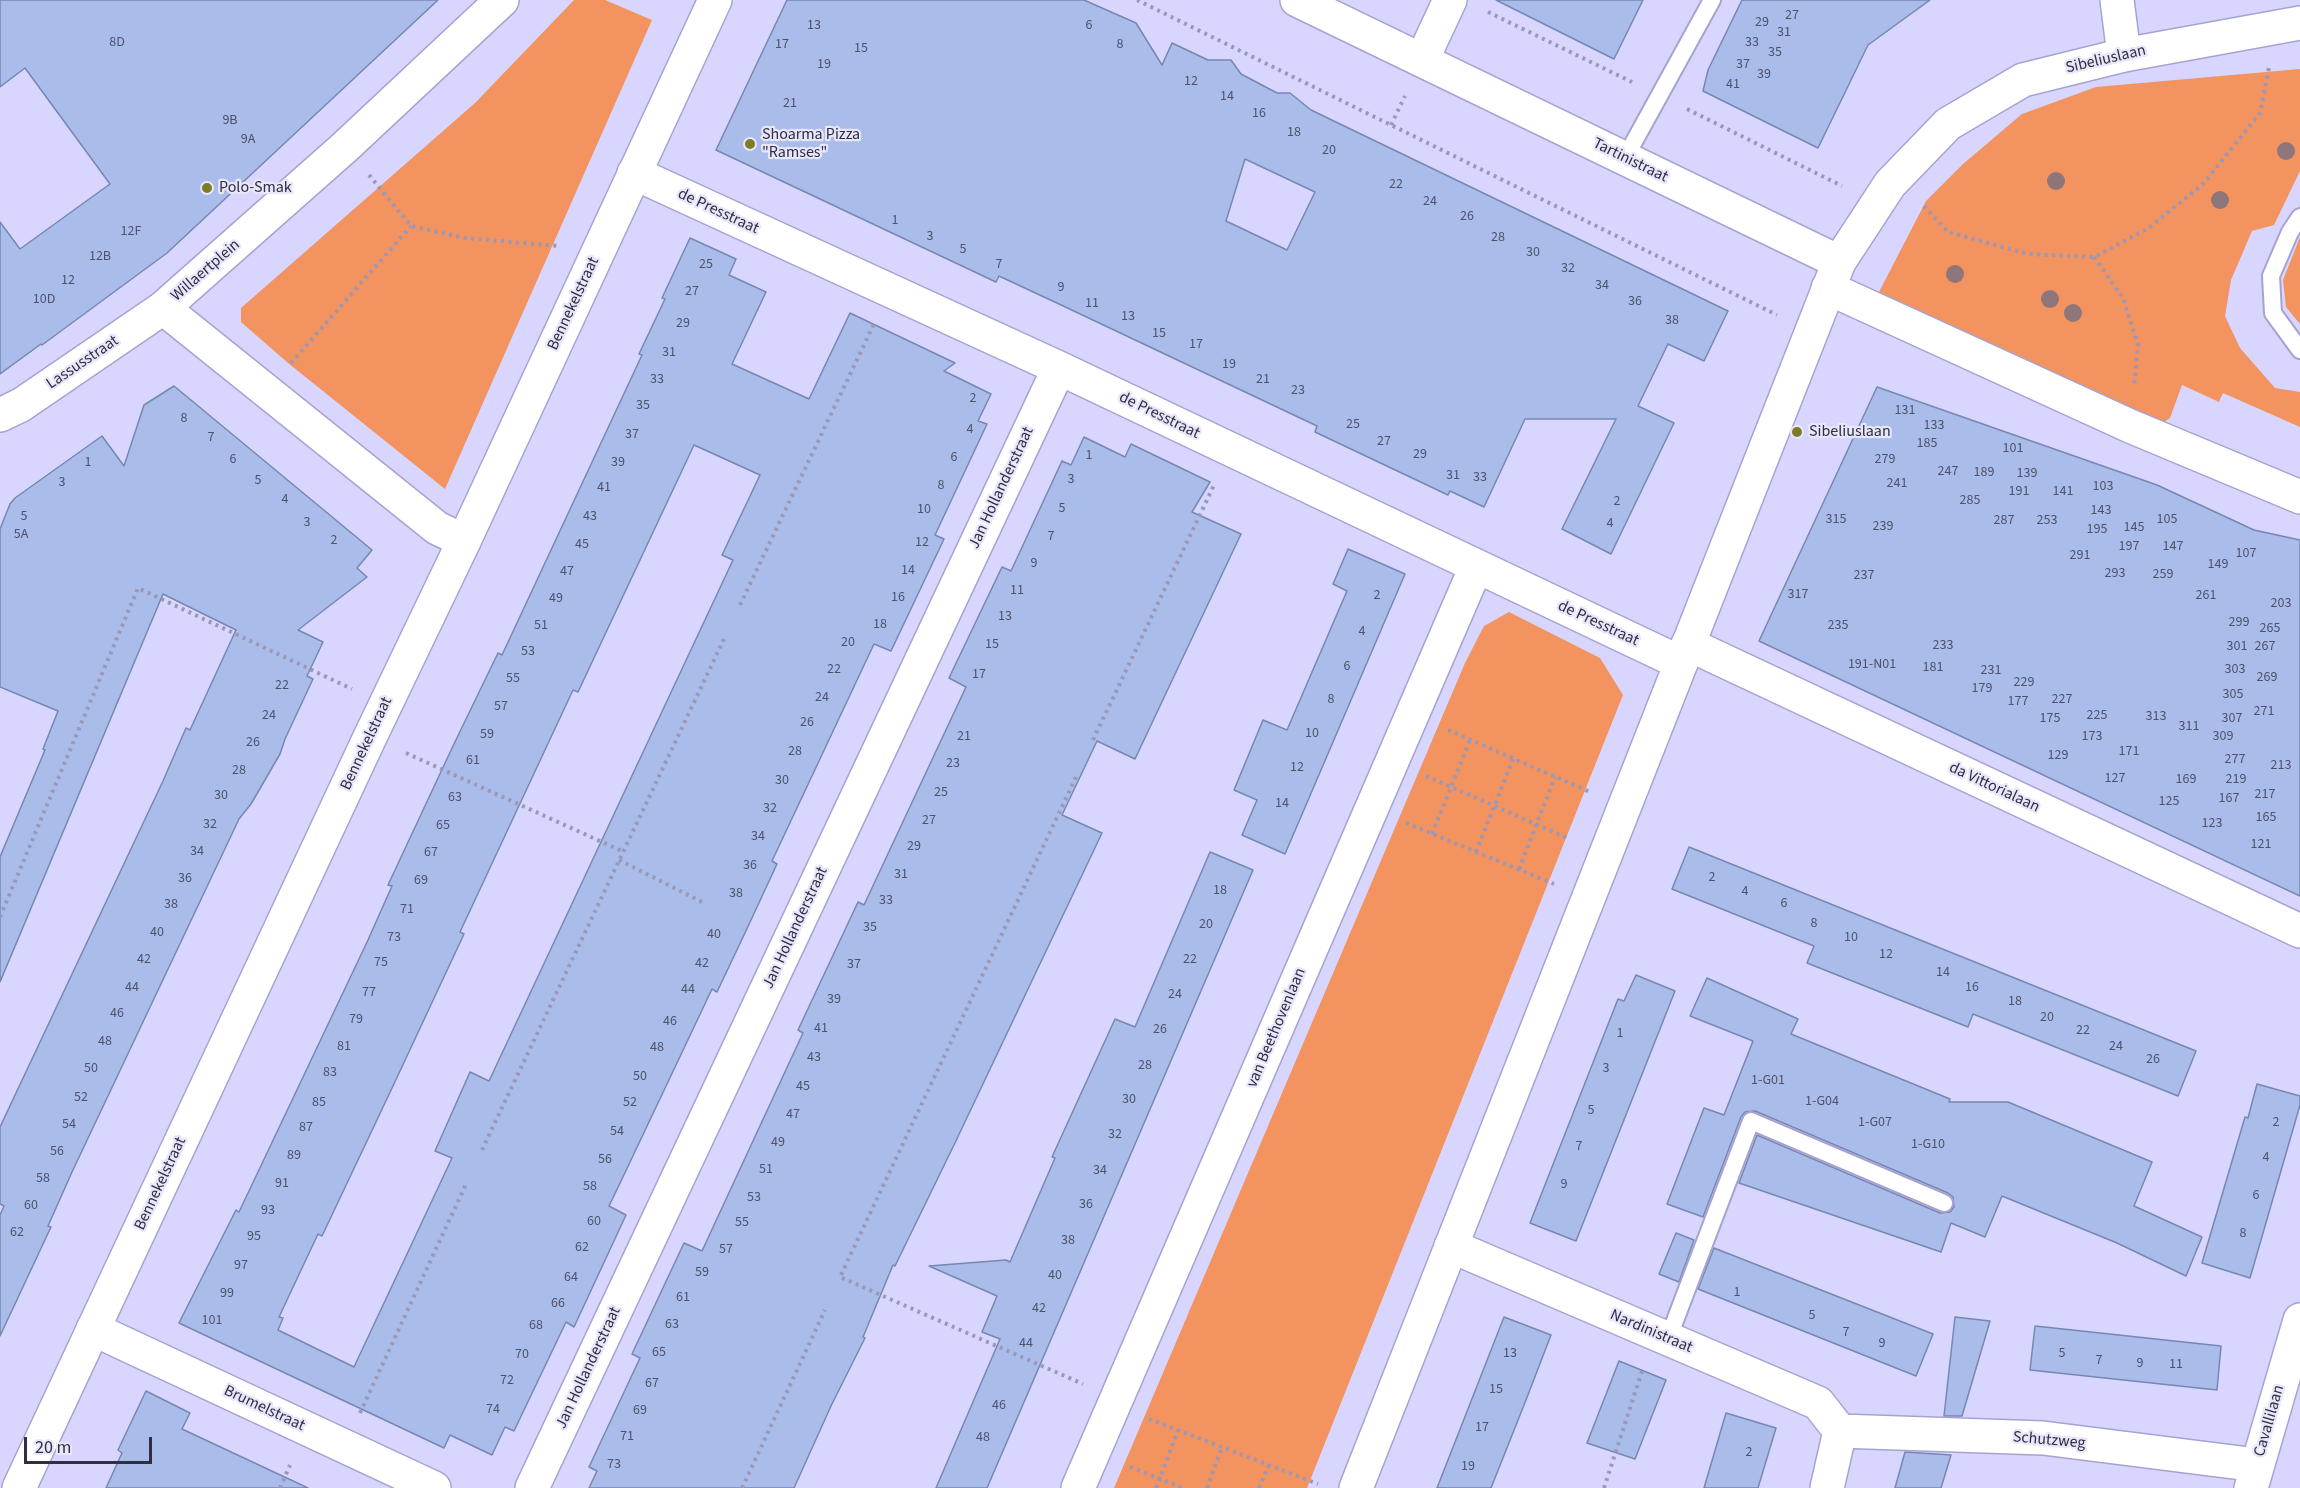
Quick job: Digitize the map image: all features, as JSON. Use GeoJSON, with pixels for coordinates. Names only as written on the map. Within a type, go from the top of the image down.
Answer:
{"type":"FeatureCollection","features":[{"type":"Feature","properties":{"kind":"street","name":"Willaertplein"},"geometry":{"type":"LineString","coordinates":[[464,541],[438,528],[163,308],[345,147],[502,0]]}},
{"type":"Feature","properties":{"kind":"street","name":"Tartinistraat"},"geometry":{"type":"LineString","coordinates":[[1297,0],[1625,158],[1834,275]]}},
{"type":"Feature","properties":{"kind":"street"},"geometry":{"type":"LineString","coordinates":[[1422,60],[1450,0]]}},
{"type":"Feature","properties":{"kind":"street"},"geometry":{"type":"LineString","coordinates":[[2118,0],[2124,55]]}},
{"type":"Feature","properties":{"kind":"street","name":"Bennekelstraat"},"geometry":{"type":"LineString","coordinates":[[19,1488],[370,736],[464,541],[634,173],[707,3]]}},
{"type":"Feature","properties":{"kind":"street","name":"Sibeliuslaan"},"geometry":{"type":"LineString","coordinates":[[1685,654],[1834,275],[1890,184],[1948,124],[2023,80],[2124,55],[2288,25]]}},
{"type":"Feature","properties":{"kind":"street","name":"de Presstraat"},"geometry":{"type":"LineString","coordinates":[[634,173],[1059,368],[1476,567],[1685,654]]}},
{"type":"Feature","properties":{"kind":"street"},"geometry":{"type":"LineString","coordinates":[[1834,275],[2130,426],[2300,497]]}},
{"type":"Feature","properties":{"kind":"street","name":"Lassusstraat"},"geometry":{"type":"LineString","coordinates":[[0,415],[21,405],[163,308]]}},
{"type":"Feature","properties":{"kind":"street","name":"Jan Hollanderstraat"},"geometry":{"type":"LineString","coordinates":[[532,1488],[1059,368]]}},
{"type":"Feature","properties":{"kind":"street","name":"van Beethovenlaan"},"geometry":{"type":"LineString","coordinates":[[1078,1488],[1476,567]]}},
{"type":"Feature","properties":{"kind":"street"},"geometry":{"type":"LineString","coordinates":[[1356,1488],[1685,654]]}},
{"type":"Feature","properties":{"kind":"street","name":"da Vittorialaan"},"geometry":{"type":"LineString","coordinates":[[1685,654],[2300,931]]}},
{"type":"Feature","properties":{"kind":"street","name":"Nardinistraat"},"geometry":{"type":"LineString","coordinates":[[1452,1246],[1818,1403],[1840,1431]]}},
{"type":"Feature","properties":{"kind":"street","name":"Cavallilaan"},"geometry":{"type":"LineString","coordinates":[[2254,1477],[2300,1320]]}},
{"type":"Feature","properties":{"kind":"street","name":"Brumelstraat"},"geometry":{"type":"LineString","coordinates":[[93,1329],[434,1488]]}},
{"type":"Feature","properties":{"kind":"street"},"geometry":{"type":"LineString","coordinates":[[1827,1488],[1840,1431]]}},
{"type":"Feature","properties":{"kind":"street","name":"Schutzweg"},"geometry":{"type":"LineString","coordinates":[[1840,1431],[2043,1438],[2254,1477]]}},
{"type":"Feature","properties":{"kind":"lane"},"geometry":{"type":"LineString","coordinates":[[1625,158],[1713,0]]}},
{"type":"Feature","properties":{"kind":"lane"},"geometry":{"type":"LineString","coordinates":[[2300,218],[2290,232],[2271,276],[2273,313],[2300,350]]}},
{"type":"Feature","properties":{"kind":"lane"},"geometry":{"type":"LineString","coordinates":[[1661,1336],[1751,1121],[1944,1203]]}},
{"type":"Feature","properties":{"kind":"path"},"geometry":{"type":"LineString","coordinates":[[1137,0],[1812,332]]}},
{"type":"Feature","properties":{"kind":"path"},"geometry":{"type":"LineString","coordinates":[[1890,184],[1920,201],[1948,232],[2028,254],[2094,257],[2149,228],[2211,175],[2260,113],[2288,25]]}},
{"type":"Feature","properties":{"kind":"path"},"geometry":{"type":"LineString","coordinates":[[345,147],[411,226],[465,238],[599,249]]}},
{"type":"Feature","properties":{"kind":"path"},"geometry":{"type":"LineString","coordinates":[[268,390],[411,226]]}},
{"type":"Feature","properties":{"kind":"path"},"geometry":{"type":"LineString","coordinates":[[2094,257],[2123,298],[2138,345],[2130,426]]}},
{"type":"Feature","properties":{"kind":"path"},"geometry":{"type":"LineString","coordinates":[[740,605],[889,291]]}},
{"type":"Feature","properties":{"kind":"path"},"geometry":{"type":"LineString","coordinates":[[1093,740],[1230,450]]}},
{"type":"Feature","properties":{"kind":"path"},"geometry":{"type":"LineString","coordinates":[[0,917],[138,588],[386,705]]}},
{"type":"Feature","properties":{"kind":"path"},"geometry":{"type":"LineString","coordinates":[[482,1150],[724,639]]}},
{"type":"Feature","properties":{"kind":"path"},"geometry":{"type":"LineString","coordinates":[[1443,727],[1600,796]]}},
{"type":"Feature","properties":{"kind":"path"},"geometry":{"type":"LineString","coordinates":[[370,736],[624,852]]}},
{"type":"Feature","properties":{"kind":"path"},"geometry":{"type":"LineString","coordinates":[[1432,834],[1470,740]]}},
{"type":"Feature","properties":{"kind":"path"},"geometry":{"type":"LineString","coordinates":[[1476,852],[1513,759]]}},
{"type":"Feature","properties":{"kind":"path"},"geometry":{"type":"LineString","coordinates":[[1423,774],[1581,843]]}},
{"type":"Feature","properties":{"kind":"path"},"geometry":{"type":"LineString","coordinates":[[1076,777],[840,1277],[1116,1399]]}},
{"type":"Feature","properties":{"kind":"path"},"geometry":{"type":"LineString","coordinates":[[1520,870],[1555,777]]}},
{"type":"Feature","properties":{"kind":"path"},"geometry":{"type":"LineString","coordinates":[[1402,822],[1563,887]]}},
{"type":"Feature","properties":{"kind":"path"},"geometry":{"type":"LineString","coordinates":[[619,860],[706,904]]}},
{"type":"Feature","properties":{"kind":"path"},"geometry":{"type":"LineString","coordinates":[[345,1446],[467,1182]]}},
{"type":"Feature","properties":{"kind":"path"},"geometry":{"type":"LineString","coordinates":[[742,1488],[825,1310]]}},
{"type":"Feature","properties":{"kind":"path"},"geometry":{"type":"LineString","coordinates":[[1604,1488],[1661,1336]]}},
{"type":"Feature","properties":{"kind":"path"},"geometry":{"type":"LineString","coordinates":[[1147,1418],[1319,1484]]}},
{"type":"Feature","properties":{"kind":"path"},"geometry":{"type":"LineString","coordinates":[[1156,1488],[1178,1430]]}},
{"type":"Feature","properties":{"kind":"path"},"geometry":{"type":"LineString","coordinates":[[1207,1488],[1222,1447]]}},
{"type":"Feature","properties":{"kind":"path"},"geometry":{"type":"LineString","coordinates":[[1126,1465],[1183,1488]]}},
{"type":"Feature","properties":{"kind":"path"},"geometry":{"type":"LineString","coordinates":[[1259,1488],[1269,1465]]}},
{"type":"Feature","properties":{"kind":"shaded area"},"geometry":{"type":"Polygon","coordinates":[[[574,0],[605,0],[652,20],[445,489],[288,363],[241,322],[241,308],[475,103],[574,0]]]}},
{"type":"Feature","properties":{"kind":"shaded area"},"geometry":{"type":"Polygon","coordinates":[[[2300,69],[2300,171],[2274,225],[2252,231],[2231,280],[2225,316],[2240,348],[2275,388],[2300,392],[2300,427],[2223,393],[2219,402],[2182,385],[2170,418],[2158,426],[1878,294],[1926,201],[1963,164],[2022,114],[2096,87],[2300,69]]]}},
{"type":"Feature","properties":{"kind":"shaded area"},"geometry":{"type":"Polygon","coordinates":[[[2300,237],[2300,324],[2286,307],[2283,280],[2300,237]]]}},
{"type":"Feature","properties":{"kind":"shaded area"},"geometry":{"type":"Polygon","coordinates":[[[1509,612],[1600,658],[1623,695],[1307,1488],[1114,1488],[1465,663],[1484,626],[1509,612]]]}},
{"type":"Feature","properties":{"kind":"building"},"geometry":{"type":"Polygon","coordinates":[[[0,0],[438,0],[167,253],[0,374],[0,222],[20,249],[110,184],[25,68],[0,87],[0,0]]]}},
{"type":"Feature","properties":{"kind":"building"},"geometry":{"type":"Polygon","coordinates":[[[787,0],[1084,0],[1136,23],[1162,65],[1172,43],[1208,60],[1231,60],[1241,74],[1277,93],[1290,93],[1311,110],[1728,311],[1704,361],[1668,344],[1638,406],[1674,423],[1611,554],[1562,529],[1616,419],[1525,419],[1484,507],[1450,491],[1448,495],[1315,432],[1317,426],[999,276],[996,282],[716,150],[787,0]],[[1245,159],[1226,221],[1287,250],[1315,192],[1245,159]]]}},
{"type":"Feature","properties":{"kind":"building"},"geometry":{"type":"Polygon","coordinates":[[[1496,0],[1643,0],[1614,59],[1496,0]]]}},
{"type":"Feature","properties":{"kind":"building"},"geometry":{"type":"Polygon","coordinates":[[[1742,0],[1930,0],[1868,45],[1818,148],[1703,91],[1708,70],[1742,0]]]}},
{"type":"Feature","properties":{"kind":"building"},"geometry":{"type":"Polygon","coordinates":[[[690,238],[736,259],[729,275],[766,292],[732,364],[809,399],[850,313],[955,363],[944,371],[991,394],[978,421],[987,424],[935,535],[944,539],[891,651],[874,644],[772,861],[777,864],[744,935],[717,992],[712,989],[609,1206],[626,1215],[574,1327],[566,1322],[514,1431],[505,1427],[492,1455],[450,1435],[444,1448],[179,1323],[236,1210],[239,1212],[368,940],[392,886],[388,885],[453,746],[498,653],[502,655],[642,355],[639,354],[665,299],[662,298],[690,238]],[[694,445],[578,692],[573,690],[460,932],[464,934],[393,1086],[322,1236],[318,1234],[279,1317],[283,1318],[278,1330],[354,1367],[452,1158],[435,1151],[470,1072],[489,1081],[733,560],[722,555],[760,475],[694,445]]]}},
{"type":"Feature","properties":{"kind":"building"},"geometry":{"type":"Polygon","coordinates":[[[174,386],[372,550],[357,568],[367,577],[298,630],[323,642],[307,676],[313,679],[280,754],[251,804],[239,819],[72,1172],[48,1226],[51,1227],[0,1336],[0,1215],[4,1206],[0,1204],[0,1127],[186,728],[190,730],[236,630],[163,594],[0,982],[0,857],[45,750],[43,749],[58,711],[0,687],[0,529],[10,504],[15,498],[102,436],[124,466],[144,405],[174,386]]]}},
{"type":"Feature","properties":{"kind":"building"},"geometry":{"type":"Polygon","coordinates":[[[1877,387],[2157,485],[2254,530],[2300,540],[2300,896],[1759,641],[1877,387]]]}},
{"type":"Feature","properties":{"kind":"building"},"geometry":{"type":"Polygon","coordinates":[[[1084,437],[1125,457],[1131,444],[1210,482],[1192,512],[1241,534],[1135,759],[1097,741],[1062,815],[1102,833],[954,1145],[895,1266],[893,1265],[863,1337],[865,1338],[794,1488],[589,1488],[597,1471],[589,1467],[640,1358],[632,1354],[684,1243],[702,1251],[803,1033],[798,1030],[858,902],[864,905],[966,687],[949,678],[1002,567],[1011,571],[1062,461],[1071,465],[1084,437]]]}},
{"type":"Feature","properties":{"kind":"building"},"geometry":{"type":"Polygon","coordinates":[[[1348,549],[1405,574],[1285,854],[1242,835],[1257,800],[1234,790],[1263,720],[1287,730],[1347,591],[1333,584],[1348,549]]]}},
{"type":"Feature","properties":{"kind":"building"},"geometry":{"type":"Polygon","coordinates":[[[1689,847],[2196,1051],[2178,1096],[1973,1014],[1968,1027],[1807,963],[1814,946],[1672,889],[1689,847]]]}},
{"type":"Feature","properties":{"kind":"building"},"geometry":{"type":"Polygon","coordinates":[[[1210,852],[1253,870],[987,1488],[936,1488],[1000,1339],[982,1332],[997,1296],[929,1266],[1006,1260],[1010,1262],[1055,1158],[1052,1157],[1115,1019],[1135,1027],[1210,852]]]}},
{"type":"Feature","properties":{"kind":"building"},"geometry":{"type":"Polygon","coordinates":[[[1636,975],[1675,991],[1576,1241],[1530,1223],[1618,999],[1624,1001],[1636,975]]]}},
{"type":"Feature","properties":{"kind":"building"},"geometry":{"type":"Polygon","coordinates":[[[1707,978],[1798,1019],[1791,1034],[1950,1099],[1949,1102],[2008,1102],[2152,1162],[2134,1206],[2202,1237],[2186,1276],[2117,1243],[2002,1196],[1985,1237],[1951,1223],[1941,1252],[1739,1183],[1757,1135],[1940,1213],[1950,1212],[1954,1207],[1953,1197],[1948,1193],[1755,1111],[1745,1112],[1741,1117],[1703,1217],[1667,1204],[1704,1108],[1724,1115],[1753,1041],[1690,1016],[1707,978]]]}},
{"type":"Feature","properties":{"kind":"building"},"geometry":{"type":"Polygon","coordinates":[[[2257,1084],[2300,1096],[2300,1105],[2250,1278],[2202,1263],[2257,1084]]]}},
{"type":"Feature","properties":{"kind":"building"},"geometry":{"type":"Polygon","coordinates":[[[1676,1233],[1694,1240],[1679,1282],[1659,1274],[1676,1233]]]}},
{"type":"Feature","properties":{"kind":"building"},"geometry":{"type":"Polygon","coordinates":[[[1714,1248],[1933,1334],[1916,1376],[1698,1289],[1714,1248]]]}},
{"type":"Feature","properties":{"kind":"building"},"geometry":{"type":"Polygon","coordinates":[[[1504,1317],[1551,1335],[1526,1400],[1491,1488],[1437,1488],[1504,1317]]]}},
{"type":"Feature","properties":{"kind":"building"},"geometry":{"type":"Polygon","coordinates":[[[1955,1317],[1990,1321],[1962,1416],[1944,1416],[1955,1317]]]}},
{"type":"Feature","properties":{"kind":"building"},"geometry":{"type":"Polygon","coordinates":[[[2035,1326],[2221,1346],[2217,1390],[2030,1370],[2035,1326]]]}},
{"type":"Feature","properties":{"kind":"building"},"geometry":{"type":"Polygon","coordinates":[[[1619,1361],[1666,1380],[1635,1459],[1587,1443],[1619,1361]]]}},
{"type":"Feature","properties":{"kind":"building"},"geometry":{"type":"Polygon","coordinates":[[[146,1391],[190,1413],[182,1429],[308,1488],[106,1488],[122,1453],[118,1450],[146,1391]]]}},
{"type":"Feature","properties":{"kind":"building"},"geometry":{"type":"Polygon","coordinates":[[[1726,1413],[1776,1428],[1758,1488],[1704,1488],[1726,1413]]]}},
{"type":"Feature","properties":{"kind":"building"},"geometry":{"type":"Polygon","coordinates":[[[1905,1452],[1951,1455],[1941,1488],[1895,1488],[1905,1452]]]}},
{"type":"Feature","properties":{"kind":"place","name":"Shoarma Pizza \"Ramses\""},"geometry":{"type":"Point","coordinates":[750,144]}},
{"type":"Feature","properties":{"kind":"place","name":"Polo-Smak"},"geometry":{"type":"Point","coordinates":[207,188]}},
{"type":"Feature","properties":{"kind":"place","name":"Sibeliuslaan"},"geometry":{"type":"Point","coordinates":[1797,432]}}]}
